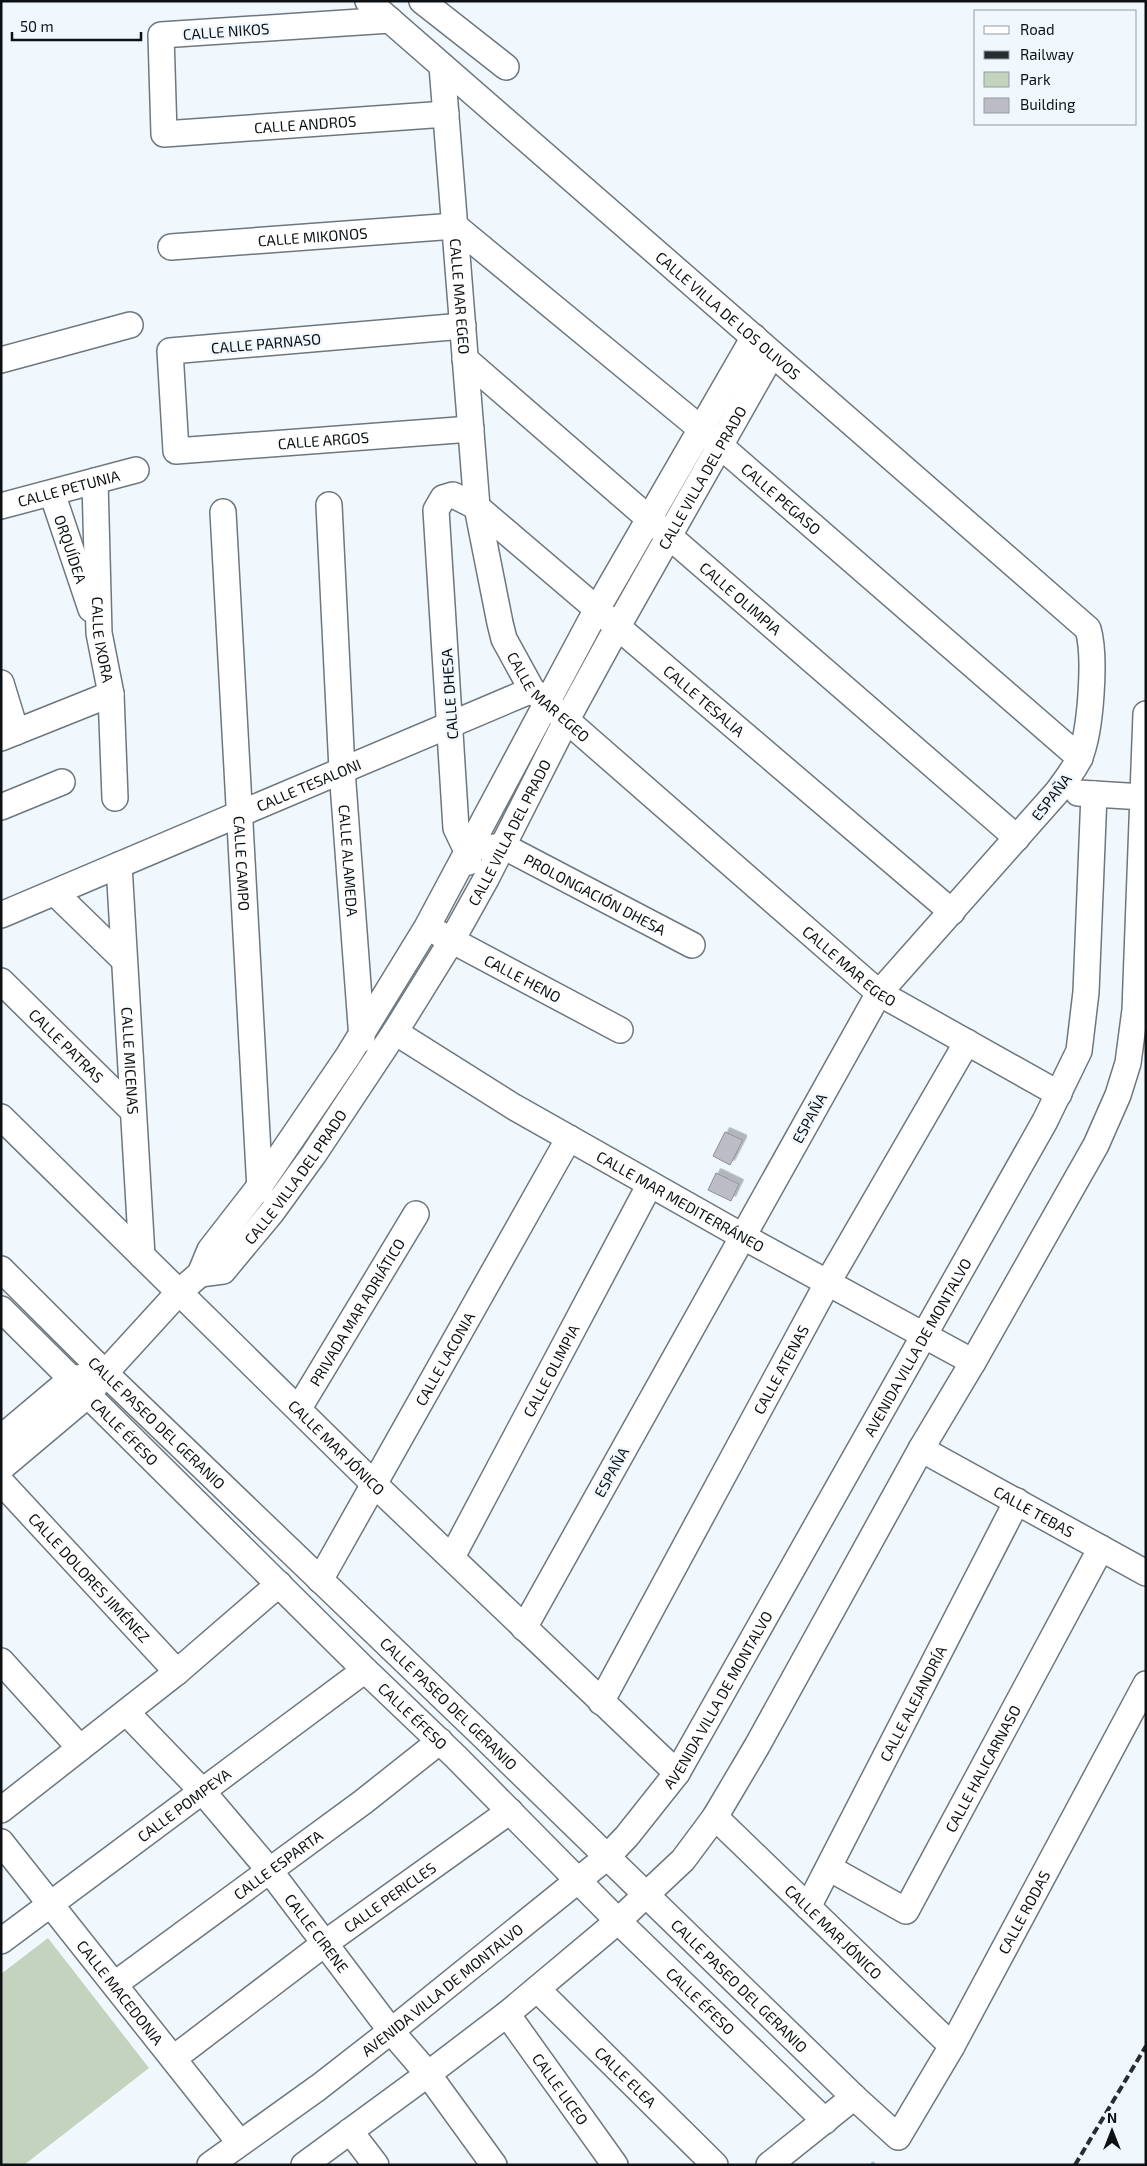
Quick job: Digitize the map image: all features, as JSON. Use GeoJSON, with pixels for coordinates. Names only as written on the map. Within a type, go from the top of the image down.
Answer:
{"type":"FeatureCollection","features":[{"type":"Feature","properties":{"kind":"street","name":"CALLE VILLA DE LOS OLIVOS"},"geometry":{"type":"LineString","coordinates":[[368,1],[1088,629]]}},
{"type":"Feature","properties":{"kind":"street"},"geometry":{"type":"LineString","coordinates":[[422,1],[506,66]]}},
{"type":"Feature","properties":{"kind":"street","name":"CALLE NIKOS"},"geometry":{"type":"LineString","coordinates":[[164,134],[161,35],[390,20]]}},
{"type":"Feature","properties":{"kind":"street","name":"CALLE MAR EGEO"},"geometry":{"type":"LineString","coordinates":[[442,66],[477,507],[504,639],[540,697],[879,993],[1059,1094]]}},
{"type":"Feature","properties":{"kind":"street","name":"CALLE ANDROS"},"geometry":{"type":"LineString","coordinates":[[164,134],[446,114]]}},
{"type":"Feature","properties":{"kind":"street","name":"CALLE MIKONOS"},"geometry":{"type":"LineString","coordinates":[[171,247],[455,226]]}},
{"type":"Feature","properties":{"kind":"street","name":"CALLE PEGASO"},"geometry":{"type":"LineString","coordinates":[[455,226],[720,446],[1080,758]]}},
{"type":"Feature","properties":{"kind":"street"},"geometry":{"type":"LineString","coordinates":[[1,360],[130,325]]}},
{"type":"Feature","properties":{"kind":"street","name":"CALLE PARNASO"},"geometry":{"type":"LineString","coordinates":[[176,451],[170,351],[463,326]]}},
{"type":"Feature","properties":{"kind":"street","name":"CALLE VILLA DEL PRADO"},"geometry":{"type":"LineString","coordinates":[[105,1373],[178,1292],[200,1274],[210,1250],[259,1188],[361,1035],[427,927],[467,851],[540,697],[597,610],[754,337]]}},
{"type":"Feature","properties":{"kind":"street","name":"CALLE VILLA DEL PRADO"},"geometry":{"type":"LineString","coordinates":[[200,1274],[223,1271],[272,1212],[314,1154],[395,1032],[452,940],[503,846],[566,721],[772,354]]}},
{"type":"Feature","properties":{"kind":"street","name":"CALLE OLIMPIA"},"geometry":{"type":"LineString","coordinates":[[465,359],[1017,838]]}},
{"type":"Feature","properties":{"kind":"street","name":"CALLE ARGOS"},"geometry":{"type":"LineString","coordinates":[[176,451],[471,429]]}},
{"type":"Feature","properties":{"kind":"street","name":"CALLE PETUNIA"},"geometry":{"type":"LineString","coordinates":[[1,506],[136,470]]}},
{"type":"Feature","properties":{"kind":"street","name":"CALLE IXORA"},"geometry":{"type":"LineString","coordinates":[[95,481],[99,633],[110,694],[114,798]]}},
{"type":"Feature","properties":{"kind":"street","name":"ORQUÍDEA"},"geometry":{"type":"LineString","coordinates":[[52,493],[99,633]]}},
{"type":"Feature","properties":{"kind":"street","name":"CALLE TESALIA"},"geometry":{"type":"LineString","coordinates":[[453,495],[477,507],[952,912]]}},
{"type":"Feature","properties":{"kind":"street","name":"CALLE DHESA"},"geometry":{"type":"LineString","coordinates":[[453,495],[443,498],[436,510],[451,724],[456,828],[467,851],[475,898]]}},
{"type":"Feature","properties":{"kind":"street","name":"CALLE ALAMEDA"},"geometry":{"type":"LineString","coordinates":[[329,505],[342,770],[361,1035],[372,1065]]}},
{"type":"Feature","properties":{"kind":"street","name":"CALLE CAMPO"},"geometry":{"type":"LineString","coordinates":[[223,512],[259,1188],[272,1212]]}},
{"type":"Feature","properties":{"kind":"street","name":"ESPAÑA"},"geometry":{"type":"LineString","coordinates":[[524,1628],[879,993],[1058,791],[1080,758],[1089,718],[1092,643],[1088,629]]}},
{"type":"Feature","properties":{"kind":"street"},"geometry":{"type":"LineString","coordinates":[[1,683],[9,735],[110,694]]}},
{"type":"Feature","properties":{"kind":"street","name":"CALLE TESALONI"},"geometry":{"type":"LineString","coordinates":[[1,915],[451,724],[540,697]]}},
{"type":"Feature","properties":{"kind":"street"},"geometry":{"type":"LineString","coordinates":[[304,2165],[507,2014],[618,1921],[683,1860],[715,1817],[921,1448],[973,1362],[1096,1145],[1118,1095],[1128,1063],[1134,1010],[1146,714]]}},
{"type":"Feature","properties":{"kind":"street"},"geometry":{"type":"LineString","coordinates":[[1,807],[62,782]]}},
{"type":"Feature","properties":{"kind":"street"},"geometry":{"type":"LineString","coordinates":[[1058,791],[1142,797]]}},
{"type":"Feature","properties":{"kind":"street","name":"AVENIDA VILLA DE MONTALVO"},"geometry":{"type":"LineString","coordinates":[[210,2165],[319,2087],[608,1857],[677,1774],[1059,1094],[1079,1051],[1086,992],[1094,794]]}},
{"type":"Feature","properties":{"kind":"street"},"geometry":{"type":"LineString","coordinates":[[467,851],[503,846]]}},
{"type":"Feature","properties":{"kind":"street","name":"PROLONGACIÓN DHESA"},"geometry":{"type":"LineString","coordinates":[[503,846],[692,945]]}},
{"type":"Feature","properties":{"kind":"street","name":"CALLE MICENAS"},"geometry":{"type":"LineString","coordinates":[[119,865],[142,1256]]}},
{"type":"Feature","properties":{"kind":"street"},"geometry":{"type":"LineString","coordinates":[[55,892],[124,960]]}},
{"type":"Feature","properties":{"kind":"street","name":"CALLE HENO"},"geometry":{"type":"LineString","coordinates":[[427,927],[620,1030]]}},
{"type":"Feature","properties":{"kind":"street","name":"CALLE PATRAS"},"geometry":{"type":"LineString","coordinates":[[1,981],[134,1111]]}},
{"type":"Feature","properties":{"kind":"street","name":"CALLE MAR MEDITERRÁNEO"},"geometry":{"type":"LineString","coordinates":[[395,1032],[514,1107],[742,1236],[973,1362]]}},
{"type":"Feature","properties":{"kind":"street","name":"CALLE ATENAS"},"geometry":{"type":"LineString","coordinates":[[601,1702],[828,1282],[967,1042]]}},
{"type":"Feature","properties":{"kind":"street","name":"CALLE MAR JÓNICO"},"geometry":{"type":"LineString","coordinates":[[1,1118],[299,1408],[374,1484],[677,1774]]}},
{"type":"Feature","properties":{"kind":"street","name":"CALLE LACONIA"},"geometry":{"type":"LineString","coordinates":[[320,1580],[569,1138]]}},
{"type":"Feature","properties":{"kind":"street","name":"CALLE OLIMPIA"},"geometry":{"type":"LineString","coordinates":[[452,1557],[650,1184]]}},
{"type":"Feature","properties":{"kind":"street","name":"PRIVADA MAR ADRIÁTICO"},"geometry":{"type":"LineString","coordinates":[[299,1408],[416,1214]]}},
{"type":"Feature","properties":{"kind":"street","name":"CALLE PASEO DEL GERANIO"},"geometry":{"type":"LineString","coordinates":[[1,1269],[105,1373],[608,1857],[854,2097],[898,2137]]}},
{"type":"Feature","properties":{"kind":"street","name":"CALLE ÉFESO"},"geometry":{"type":"LineString","coordinates":[[1,1309],[365,1670],[440,1741],[618,1921],[825,2121]]}},
{"type":"Feature","properties":{"kind":"street"},"geometry":{"type":"LineString","coordinates":[[1,1438],[80,1386],[105,1373]]}},
{"type":"Feature","properties":{"kind":"street"},"geometry":{"type":"LineString","coordinates":[[1,1468],[80,1386]]}},
{"type":"Feature","properties":{"kind":"street","name":"CALLE TEBAS"},"geometry":{"type":"LineString","coordinates":[[921,1448],[1146,1574]]}},
{"type":"Feature","properties":{"kind":"street","name":"CALLE DOLORES JIMÉNEZ"},"geometry":{"type":"LineString","coordinates":[[1,1482],[178,1672]]}},
{"type":"Feature","properties":{"kind":"street","name":"CALLE ALEJANDRÍA"},"geometry":{"type":"LineString","coordinates":[[808,1907],[1017,1501]]}},
{"type":"Feature","properties":{"kind":"street","name":"CALLE HALICARNASO"},"geometry":{"type":"LineString","coordinates":[[829,1868],[906,1911],[1101,1548]]}},
{"type":"Feature","properties":{"kind":"street"},"geometry":{"type":"LineString","coordinates":[[1,1810],[178,1672],[279,1584]]}},
{"type":"Feature","properties":{"kind":"street"},"geometry":{"type":"LineString","coordinates":[[1,1662],[80,1748]]}},
{"type":"Feature","properties":{"kind":"street","name":"CALLE POMPEYA"},"geometry":{"type":"LineString","coordinates":[[1,1941],[365,1670]]}},
{"type":"Feature","properties":{"kind":"street","name":"CALLE RODAS"},"geometry":{"type":"LineString","coordinates":[[898,2137],[952,2046],[1146,1684]]}},
{"type":"Feature","properties":{"kind":"street","name":"CALLE CIRENE"},"geometry":{"type":"LineString","coordinates":[[126,1713],[203,1792],[270,1871],[391,2031],[428,2074],[494,2165]]}},
{"type":"Feature","properties":{"kind":"street","name":"CALLE ESPARTA"},"geometry":{"type":"LineString","coordinates":[[114,1984],[270,1871],[440,1741]]}},
{"type":"Feature","properties":{"kind":"street","name":"CALLE PERICLES"},"geometry":{"type":"LineString","coordinates":[[174,2058],[324,1944],[510,1811]]}},
{"type":"Feature","properties":{"kind":"street","name":"CALLE MAR JÓNICO"},"geometry":{"type":"LineString","coordinates":[[715,1817],[952,2046]]}},
{"type":"Feature","properties":{"kind":"street","name":"CALLE MACEDONIA"},"geometry":{"type":"LineString","coordinates":[[1,1842],[240,2143]]}},
{"type":"Feature","properties":{"kind":"street","name":"CALLE ELEA"},"geometry":{"type":"LineString","coordinates":[[537,1989],[715,2165]]}},
{"type":"Feature","properties":{"kind":"street","name":"CALLE LICEO"},"geometry":{"type":"LineString","coordinates":[[507,2014],[615,2165]]}},
{"type":"Feature","properties":{"kind":"street"},"geometry":{"type":"LineString","coordinates":[[769,2165],[854,2097]]}},
{"type":"Feature","properties":{"kind":"street"},"geometry":{"type":"LineString","coordinates":[[350,2131],[376,2165]]}},
{"type":"Feature","properties":{"kind":"green space"},"geometry":{"type":"Polygon","coordinates":[[[48,1938],[149,2068],[24,2165],[1,2165],[1,1974],[48,1938]]]}},
{"type":"Feature","properties":{"kind":"building"},"geometry":{"type":"Polygon","coordinates":[[[725,1132],[743,1140],[730,1165],[713,1156],[725,1132]]]}},
{"type":"Feature","properties":{"kind":"building"},"geometry":{"type":"Polygon","coordinates":[[[716,1173],[739,1184],[731,1201],[708,1190],[716,1173]]]}},
{"type":"Feature","properties":{"kind":"railway"},"geometry":{"type":"LineString","coordinates":[[1075,2165],[1146,2046]]}}]}
